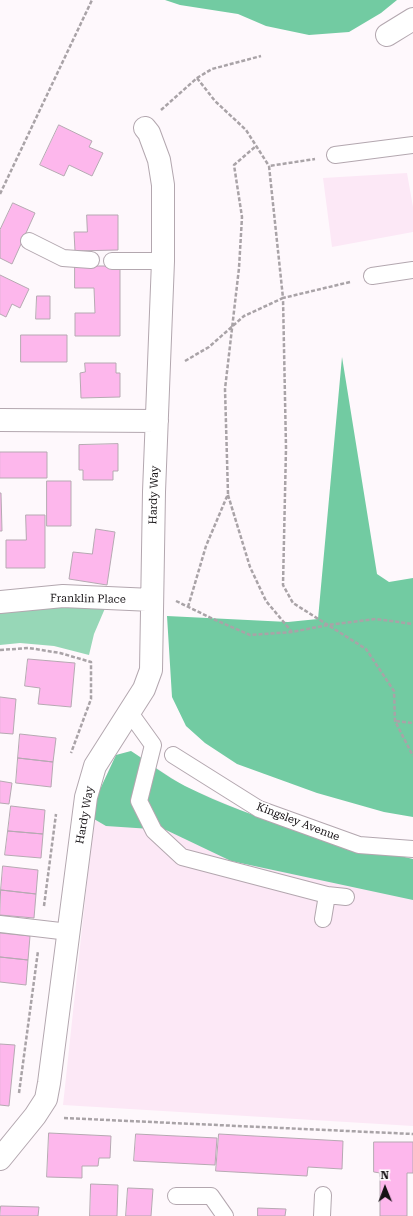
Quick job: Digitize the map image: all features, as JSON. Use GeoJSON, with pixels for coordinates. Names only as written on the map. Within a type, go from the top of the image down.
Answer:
{"type":"FeatureCollection","features":[{"type":"Feature","properties":{"kind":"street"},"geometry":{"type":"LineString","coordinates":[[387,35],[413,19]]}},
{"type":"Feature","properties":{"kind":"street","name":"Hardy Way"},"geometry":{"type":"LineString","coordinates":[[0,1159],[35,1116],[46,1099],[86,797],[95,766],[144,690],[151,670],[154,492],[163,261],[163,185],[160,160],[147,131]]}},
{"type":"Feature","properties":{"kind":"street"},"geometry":{"type":"LineString","coordinates":[[0,420],[157,421]]}},
{"type":"Feature","properties":{"kind":"street","name":"Franklin Place"},"geometry":{"type":"LineString","coordinates":[[0,602],[63,596],[152,595]]}},
{"type":"Feature","properties":{"kind":"lane"},"geometry":{"type":"LineString","coordinates":[[335,155],[413,146]]}},
{"type":"Feature","properties":{"kind":"lane"},"geometry":{"type":"LineString","coordinates":[[29,241],[63,258],[91,260]]}},
{"type":"Feature","properties":{"kind":"lane"},"geometry":{"type":"LineString","coordinates":[[112,261],[163,261]]}},
{"type":"Feature","properties":{"kind":"lane"},"geometry":{"type":"LineString","coordinates":[[372,276],[413,270]]}},
{"type":"Feature","properties":{"kind":"lane"},"geometry":{"type":"LineString","coordinates":[[130,713],[153,745],[139,801],[154,831],[182,857],[327,895],[346,897]]}},
{"type":"Feature","properties":{"kind":"lane","name":"Kingsley Avenue"},"geometry":{"type":"LineString","coordinates":[[173,755],[259,809],[359,845],[413,849]]}},
{"type":"Feature","properties":{"kind":"lane"},"geometry":{"type":"LineString","coordinates":[[323,919],[327,895]]}},
{"type":"Feature","properties":{"kind":"lane"},"geometry":{"type":"LineString","coordinates":[[0,924],[69,932]]}},
{"type":"Feature","properties":{"kind":"lane"},"geometry":{"type":"LineString","coordinates":[[322,1216],[323,1195]]}},
{"type":"Feature","properties":{"kind":"lane"},"geometry":{"type":"LineString","coordinates":[[176,1196],[211,1196],[225,1216]]}},
{"type":"Feature","properties":{"kind":"path"},"geometry":{"type":"LineString","coordinates":[[0,194],[92,0]]}},
{"type":"Feature","properties":{"kind":"path"},"geometry":{"type":"LineString","coordinates":[[147,131],[159,111],[197,78],[212,69],[261,56]]}},
{"type":"Feature","properties":{"kind":"path"},"geometry":{"type":"LineString","coordinates":[[197,78],[215,101],[246,130],[269,166],[283,298],[286,448],[283,585],[294,603],[366,649],[394,691],[395,722],[413,756]]}},
{"type":"Feature","properties":{"kind":"path"},"geometry":{"type":"LineString","coordinates":[[256,146],[234,165],[242,217],[239,268],[225,389],[228,494],[250,567],[266,601],[292,632]]}},
{"type":"Feature","properties":{"kind":"path"},"geometry":{"type":"LineString","coordinates":[[269,166],[335,155]]}},
{"type":"Feature","properties":{"kind":"path"},"geometry":{"type":"LineString","coordinates":[[159,369],[175,367],[209,347],[244,316],[283,298],[372,276]]}},
{"type":"Feature","properties":{"kind":"path"},"geometry":{"type":"LineString","coordinates":[[188,607],[206,546],[228,494]]}},
{"type":"Feature","properties":{"kind":"path"},"geometry":{"type":"LineString","coordinates":[[152,595],[188,607],[250,635],[292,632],[328,625],[376,619],[413,624]]}},
{"type":"Feature","properties":{"kind":"path"},"geometry":{"type":"LineString","coordinates":[[0,650],[29,648],[60,653],[91,662],[91,700],[70,759]]}},
{"type":"Feature","properties":{"kind":"path"},"geometry":{"type":"LineString","coordinates":[[395,722],[413,722]]}},
{"type":"Feature","properties":{"kind":"path"},"geometry":{"type":"LineString","coordinates":[[57,811],[16,1111],[35,1116],[413,1134]]}},
{"type":"Feature","properties":{"kind":"shaded area"},"geometry":{"type":"Polygon","coordinates":[[[407,173],[413,207],[413,232],[332,247],[323,178],[407,173]]]}},
{"type":"Feature","properties":{"kind":"shaded area"},"geometry":{"type":"Polygon","coordinates":[[[131,751],[184,786],[250,814],[338,841],[413,859],[413,1126],[63,1105],[96,798],[116,755],[131,751]]]}},
{"type":"Feature","properties":{"kind":"green space"},"geometry":{"type":"Polygon","coordinates":[[[165,0],[397,0],[381,13],[349,32],[309,35],[266,26],[238,14],[180,5],[165,0]]]}},
{"type":"Feature","properties":{"kind":"green space"},"geometry":{"type":"Polygon","coordinates":[[[342,357],[377,574],[389,582],[413,578],[413,817],[384,812],[317,793],[237,764],[205,743],[186,726],[172,697],[167,616],[288,622],[318,619],[342,357]]]}},
{"type":"Feature","properties":{"kind":"green space"},"geometry":{"type":"Polygon","coordinates":[[[62,605],[106,606],[94,634],[89,655],[54,646],[20,643],[0,645],[0,612],[62,605]]]}},
{"type":"Feature","properties":{"kind":"green space"},"geometry":{"type":"Polygon","coordinates":[[[131,751],[164,774],[185,786],[240,810],[297,829],[413,859],[413,900],[231,861],[166,830],[106,826],[94,819],[96,798],[116,755],[131,751]]]}},
{"type":"Feature","properties":{"kind":"building"},"geometry":{"type":"Polygon","coordinates":[[[59,125],[92,141],[89,147],[103,153],[92,176],[69,165],[64,176],[40,165],[59,125]]]}},
{"type":"Feature","properties":{"kind":"building"},"geometry":{"type":"Polygon","coordinates":[[[13,203],[35,213],[12,264],[0,258],[0,230],[13,203]]]}},
{"type":"Feature","properties":{"kind":"building"},"geometry":{"type":"Polygon","coordinates":[[[87,215],[118,215],[118,250],[75,251],[74,232],[87,232],[87,215]]]}},
{"type":"Feature","properties":{"kind":"building"},"geometry":{"type":"Polygon","coordinates":[[[75,266],[120,266],[120,336],[75,336],[75,313],[95,313],[94,288],[75,288],[75,266]]]}},
{"type":"Feature","properties":{"kind":"building"},"geometry":{"type":"Polygon","coordinates":[[[0,275],[29,289],[20,308],[12,304],[6,317],[0,314],[0,275]]]}},
{"type":"Feature","properties":{"kind":"building"},"geometry":{"type":"Polygon","coordinates":[[[37,296],[50,296],[50,319],[36,319],[37,296]]]}},
{"type":"Feature","properties":{"kind":"building"},"geometry":{"type":"Polygon","coordinates":[[[21,335],[67,335],[67,362],[21,362],[21,335]]]}},
{"type":"Feature","properties":{"kind":"building"},"geometry":{"type":"Polygon","coordinates":[[[85,363],[116,363],[116,373],[120,373],[120,397],[81,398],[80,373],[85,372],[85,363]]]}},
{"type":"Feature","properties":{"kind":"building"},"geometry":{"type":"Polygon","coordinates":[[[118,444],[118,471],[113,471],[113,480],[83,480],[83,470],[79,470],[79,445],[118,444]]]}},
{"type":"Feature","properties":{"kind":"building"},"geometry":{"type":"Polygon","coordinates":[[[0,452],[47,452],[47,478],[0,478],[0,452]]]}},
{"type":"Feature","properties":{"kind":"building"},"geometry":{"type":"Polygon","coordinates":[[[47,481],[71,481],[71,526],[47,526],[47,481]]]}},
{"type":"Feature","properties":{"kind":"building"},"geometry":{"type":"Polygon","coordinates":[[[1,493],[2,531],[0,531],[1,493]]]}},
{"type":"Feature","properties":{"kind":"building"},"geometry":{"type":"Polygon","coordinates":[[[26,515],[45,515],[45,568],[6,568],[6,540],[26,540],[26,515]]]}},
{"type":"Feature","properties":{"kind":"building"},"geometry":{"type":"Polygon","coordinates":[[[96,529],[115,532],[107,585],[69,579],[73,552],[92,554],[96,529]]]}},
{"type":"Feature","properties":{"kind":"building"},"geometry":{"type":"Polygon","coordinates":[[[28,659],[75,663],[71,707],[38,704],[40,688],[25,686],[28,659]]]}},
{"type":"Feature","properties":{"kind":"building"},"geometry":{"type":"Polygon","coordinates":[[[0,697],[16,699],[13,734],[0,733],[0,697]]]}},
{"type":"Feature","properties":{"kind":"building"},"geometry":{"type":"Polygon","coordinates":[[[20,734],[56,738],[53,762],[18,758],[20,734]]]}},
{"type":"Feature","properties":{"kind":"building"},"geometry":{"type":"Polygon","coordinates":[[[18,758],[53,762],[51,787],[16,783],[18,758]]]}},
{"type":"Feature","properties":{"kind":"building"},"geometry":{"type":"Polygon","coordinates":[[[0,781],[12,783],[9,804],[0,803],[0,781]]]}},
{"type":"Feature","properties":{"kind":"building"},"geometry":{"type":"Polygon","coordinates":[[[11,806],[45,810],[43,834],[8,831],[11,806]]]}},
{"type":"Feature","properties":{"kind":"building"},"geometry":{"type":"Polygon","coordinates":[[[8,831],[43,834],[41,858],[5,855],[8,831]]]}},
{"type":"Feature","properties":{"kind":"building"},"geometry":{"type":"Polygon","coordinates":[[[3,866],[38,870],[36,894],[1,890],[3,866]]]}},
{"type":"Feature","properties":{"kind":"building"},"geometry":{"type":"Polygon","coordinates":[[[1,890],[36,894],[34,918],[0,915],[1,890]]]}},
{"type":"Feature","properties":{"kind":"building"},"geometry":{"type":"Polygon","coordinates":[[[0,933],[30,936],[28,960],[0,957],[0,933]]]}},
{"type":"Feature","properties":{"kind":"building"},"geometry":{"type":"Polygon","coordinates":[[[0,957],[28,960],[26,985],[0,982],[0,957]]]}},
{"type":"Feature","properties":{"kind":"building"},"geometry":{"type":"Polygon","coordinates":[[[0,1044],[15,1045],[9,1106],[0,1105],[0,1044]]]}},
{"type":"Feature","properties":{"kind":"building"},"geometry":{"type":"Polygon","coordinates":[[[49,1133],[111,1136],[110,1158],[99,1158],[98,1166],[82,1166],[82,1178],[47,1177],[49,1133]]]}},
{"type":"Feature","properties":{"kind":"building"},"geometry":{"type":"Polygon","coordinates":[[[136,1134],[217,1138],[215,1165],[134,1161],[136,1134]]]}},
{"type":"Feature","properties":{"kind":"building"},"geometry":{"type":"Polygon","coordinates":[[[219,1134],[343,1141],[342,1169],[308,1167],[307,1176],[216,1171],[219,1134]]]}},
{"type":"Feature","properties":{"kind":"building"},"geometry":{"type":"Polygon","coordinates":[[[374,1142],[413,1142],[413,1173],[407,1173],[407,1216],[380,1216],[380,1173],[374,1172],[374,1142]]]}},
{"type":"Feature","properties":{"kind":"building"},"geometry":{"type":"Polygon","coordinates":[[[91,1184],[118,1185],[117,1216],[90,1216],[91,1184]]]}},
{"type":"Feature","properties":{"kind":"building"},"geometry":{"type":"Polygon","coordinates":[[[128,1188],[153,1189],[151,1216],[126,1216],[128,1188]]]}},
{"type":"Feature","properties":{"kind":"building"},"geometry":{"type":"Polygon","coordinates":[[[1,1206],[39,1207],[38,1216],[0,1216],[1,1206]]]}},
{"type":"Feature","properties":{"kind":"building"},"geometry":{"type":"Polygon","coordinates":[[[258,1208],[286,1209],[285,1216],[258,1216],[258,1208]]]}}]}
